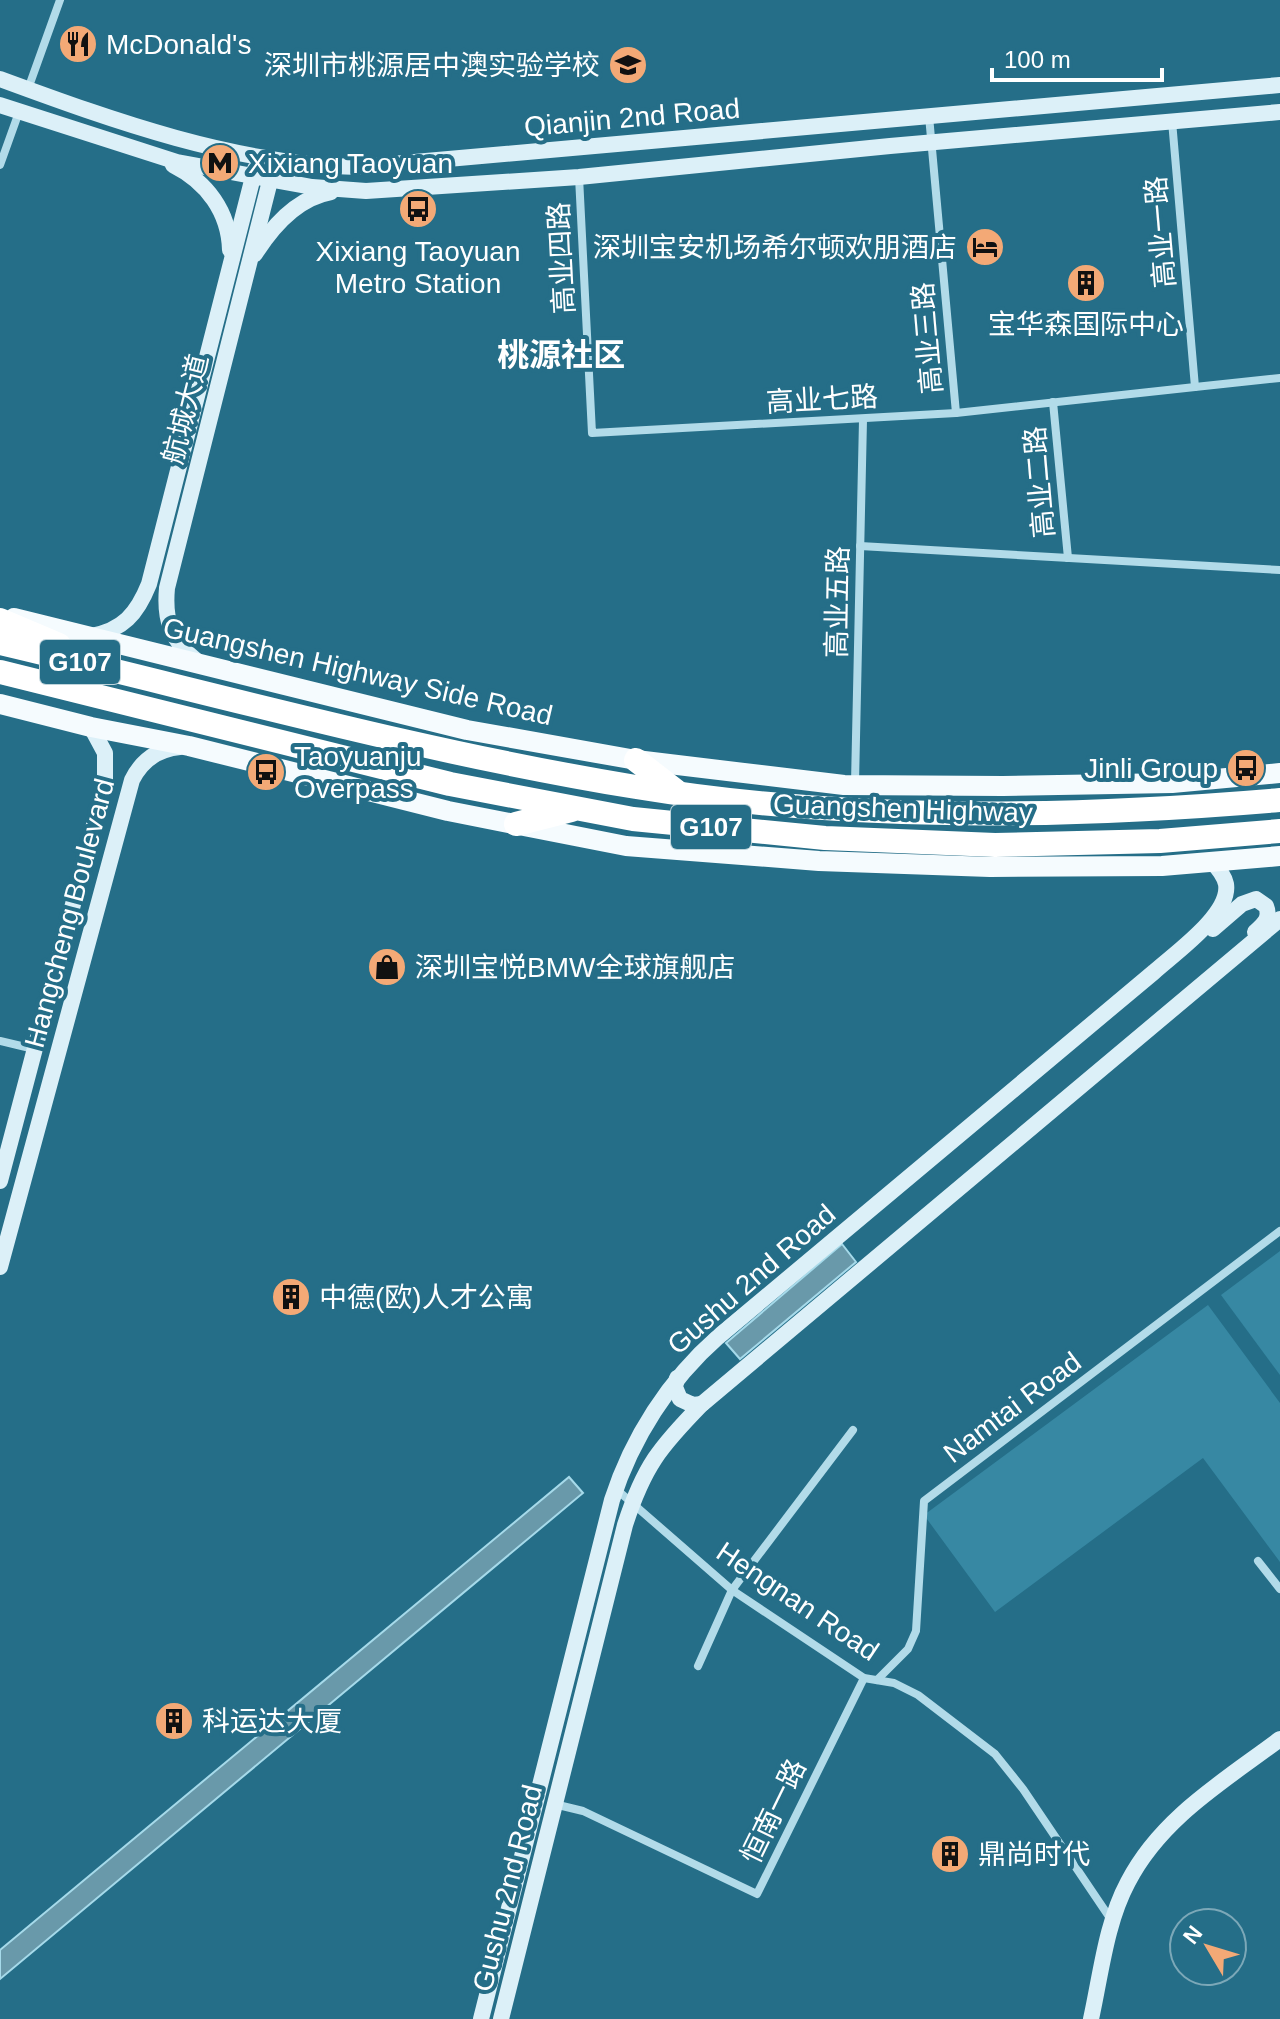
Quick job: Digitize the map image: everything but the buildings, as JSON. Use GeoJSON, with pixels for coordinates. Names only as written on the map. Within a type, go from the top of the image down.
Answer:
{"type":"FeatureCollection","features":[{"type":"Feature","properties":{"kind":"highway"},"geometry":{"type":"LineString","coordinates":[[0,617],[120,671]]}},
{"type":"Feature","properties":{"kind":"highway","name":"G107"},"geometry":{"type":"LineString","coordinates":[[0,643],[456,755],[639,788],[678,792]]}},
{"type":"Feature","properties":{"kind":"highway","name":"G107"},"geometry":{"type":"LineString","coordinates":[[0,672],[450,784],[577,808]]}},
{"type":"Feature","properties":{"kind":"highway"},"geometry":{"type":"LineString","coordinates":[[636,760],[678,792]]}},
{"type":"Feature","properties":{"kind":"highway","name":"Guangshen Highway"},"geometry":{"type":"LineString","coordinates":[[678,792],[828,809],[996,814],[1165,809],[1280,800]]}},
{"type":"Feature","properties":{"kind":"highway"},"geometry":{"type":"LineString","coordinates":[[516,824],[577,808]]}},
{"type":"Feature","properties":{"kind":"highway","name":"Guangshen Highway"},"geometry":{"type":"LineString","coordinates":[[577,808],[633,819],[825,838],[995,845],[1160,841],[1280,831]]}},
{"type":"Feature","properties":{"kind":"main road","name":"Qianjin 2nd Road"},"geometry":{"type":"LineString","coordinates":[[0,79],[159,133],[317,166],[386,166],[1280,85]]}},
{"type":"Feature","properties":{"kind":"main road","name":"Qianjin 2nd Road"},"geometry":{"type":"LineString","coordinates":[[0,105],[154,155],[261,178],[343,190],[420,189],[579,177],[1280,112]]}},
{"type":"Feature","properties":{"kind":"main road"},"geometry":{"type":"LineString","coordinates":[[154,155],[196,178],[219,206],[230,241],[230,266]]}},
{"type":"Feature","properties":{"kind":"main road","name":"航城大道"},"geometry":{"type":"LineString","coordinates":[[91,636],[122,626],[137,609],[149,584],[230,266],[267,157]]}},
{"type":"Feature","properties":{"kind":"main road","name":"航城大道"},"geometry":{"type":"LineString","coordinates":[[198,662],[173,637],[166,606],[167,588],[247,270],[261,178]]}},
{"type":"Feature","properties":{"kind":"main road"},"geometry":{"type":"LineString","coordinates":[[247,270],[265,239],[291,212],[322,194],[343,190]]}},
{"type":"Feature","properties":{"kind":"main road","name":"Guangshen Highway Side Road"},"geometry":{"type":"LineString","coordinates":[[0,617],[91,636],[467,730],[636,760],[855,785],[1172,783],[1280,773]]}},
{"type":"Feature","properties":{"kind":"main road"},"geometry":{"type":"LineString","coordinates":[[0,704],[91,727],[189,746],[448,811],[626,846],[819,861],[990,867],[1162,866],[1280,856]]}},
{"type":"Feature","properties":{"kind":"main road","name":"Hangcheng Boulevard"},"geometry":{"type":"LineString","coordinates":[[0,1181],[107,766],[100,739],[91,727]]}},
{"type":"Feature","properties":{"kind":"main road","name":"Hangcheng Boulevard"},"geometry":{"type":"LineString","coordinates":[[0,1267],[132,780],[137,770],[155,754],[174,747],[189,746]]}},
{"type":"Feature","properties":{"kind":"main road"},"geometry":{"type":"LineString","coordinates":[[85,858],[89,851],[100,849],[108,856],[109,863]]}},
{"type":"Feature","properties":{"kind":"main road","name":"Gushu 2nd Road"},"geometry":{"type":"LineString","coordinates":[[481,2019],[616,1489],[639,1437],[677,1378],[718,1337],[1154,972],[1214,918],[1222,906],[1226,885],[1222,873],[1212,862]]}},
{"type":"Feature","properties":{"kind":"main road"},"geometry":{"type":"LineString","coordinates":[[1154,972],[1205,936],[1246,901],[1256,899],[1263,903],[1268,911],[1266,922],[1215,966],[1183,1002]]}},
{"type":"Feature","properties":{"kind":"main road","name":"Gushu 2nd Road"},"geometry":{"type":"LineString","coordinates":[[501,2019],[631,1504],[656,1454],[702,1404],[1280,919]]}},
{"type":"Feature","properties":{"kind":"main road"},"geometry":{"type":"LineString","coordinates":[[677,1378],[675,1387],[680,1399],[693,1405],[702,1404]]}},
{"type":"Feature","properties":{"kind":"main road"},"geometry":{"type":"LineString","coordinates":[[1091,2019],[1112,1921],[1127,1883],[1146,1852],[1185,1810],[1280,1739]]}},
{"type":"Feature","properties":{"kind":"street"},"geometry":{"type":"LineString","coordinates":[[28,89],[60,0]]}},
{"type":"Feature","properties":{"kind":"street"},"geometry":{"type":"LineString","coordinates":[[0,165],[19,112]]}},
{"type":"Feature","properties":{"kind":"street","name":"高业三路"},"geometry":{"type":"LineString","coordinates":[[929,116],[956,413]]}},
{"type":"Feature","properties":{"kind":"street","name":"高业一路"},"geometry":{"type":"LineString","coordinates":[[1172,121],[1195,387]]}},
{"type":"Feature","properties":{"kind":"street","name":"高业四路"},"geometry":{"type":"LineString","coordinates":[[579,177],[592,433]]}},
{"type":"Feature","properties":{"kind":"street"},"geometry":{"type":"LineString","coordinates":[[1053,402],[1280,378]]}},
{"type":"Feature","properties":{"kind":"street","name":"高业七路"},"geometry":{"type":"LineString","coordinates":[[592,433],[863,420],[1053,402]]}},
{"type":"Feature","properties":{"kind":"street","name":"高业二路"},"geometry":{"type":"LineString","coordinates":[[1053,402],[1068,558]]}},
{"type":"Feature","properties":{"kind":"street","name":"高业五路"},"geometry":{"type":"LineString","coordinates":[[855,785],[863,420]]}},
{"type":"Feature","properties":{"kind":"street"},"geometry":{"type":"LineString","coordinates":[[860,546],[1280,570]]}},
{"type":"Feature","properties":{"kind":"street"},"geometry":{"type":"LineString","coordinates":[[0,1041],[35,1049]]}},
{"type":"Feature","properties":{"kind":"street","name":"Namtai Road"},"geometry":{"type":"LineString","coordinates":[[877,1680],[908,1649],[916,1631],[924,1501],[1280,1231]]}},
{"type":"Feature","properties":{"kind":"street"},"geometry":{"type":"LineString","coordinates":[[698,1666],[732,1590],[853,1430]]}},
{"type":"Feature","properties":{"kind":"street","name":"Hengnan Road"},"geometry":{"type":"LineString","coordinates":[[616,1489],[732,1590],[864,1678],[894,1683],[918,1695],[995,1754],[1023,1789],[1112,1921]]}},
{"type":"Feature","properties":{"kind":"street"},"geometry":{"type":"LineString","coordinates":[[1258,1561],[1280,1589]]}},
{"type":"Feature","properties":{"kind":"street","name":"恒南一路"},"geometry":{"type":"LineString","coordinates":[[554,1804],[583,1811],[757,1894],[864,1678]]}},
{"type":"Feature","properties":{"kind":"shaded area"},"geometry":{"type":"Polygon","coordinates":[[[842,1244],[856,1262],[740,1359],[726,1343],[842,1244]]]}},
{"type":"Feature","properties":{"kind":"shaded area"},"geometry":{"type":"Polygon","coordinates":[[[1280,1251],[1280,1375],[1221,1295],[1280,1251]]]}},
{"type":"Feature","properties":{"kind":"shaded area"},"geometry":{"type":"Polygon","coordinates":[[[1208,1305],[1280,1403],[1280,1562],[1203,1458],[995,1612],[924,1515],[1208,1305]]]}},
{"type":"Feature","properties":{"kind":"shaded area"},"geometry":{"type":"Polygon","coordinates":[[[569,1477],[583,1493],[0,1979],[0,1950],[569,1477]]]}},
{"type":"Feature","properties":{"kind":"place","name":"McDonald's"},"geometry":{"type":"Point","coordinates":[78,44]}},
{"type":"Feature","properties":{"kind":"place","name":"深圳市桃源居中澳实验学校"},"geometry":{"type":"Point","coordinates":[628,65]}},
{"type":"Feature","properties":{"kind":"place","name":"Xixiang Taoyuan"},"geometry":{"type":"Point","coordinates":[220,163]}},
{"type":"Feature","properties":{"kind":"place","name":"Xixiang Taoyuan Metro Station"},"geometry":{"type":"Point","coordinates":[418,209]}},
{"type":"Feature","properties":{"kind":"place","name":"深圳宝安机场希尔顿欢朋酒店"},"geometry":{"type":"Point","coordinates":[985,247]}},
{"type":"Feature","properties":{"kind":"place","name":"宝华森国际中心"},"geometry":{"type":"Point","coordinates":[1086,283]}},
{"type":"Feature","properties":{"kind":"place","name":"Jinli Group"},"geometry":{"type":"Point","coordinates":[1246,768]}},
{"type":"Feature","properties":{"kind":"place","name":"Taoyuanju Overpass"},"geometry":{"type":"Point","coordinates":[266,772]}},
{"type":"Feature","properties":{"kind":"place","name":"深圳宝悦BMW全球旗舰店"},"geometry":{"type":"Point","coordinates":[387,967]}},
{"type":"Feature","properties":{"kind":"place","name":"中德(欧)人才公寓"},"geometry":{"type":"Point","coordinates":[291,1297]}},
{"type":"Feature","properties":{"kind":"place","name":"科运达大厦"},"geometry":{"type":"Point","coordinates":[174,1721]}},
{"type":"Feature","properties":{"kind":"place","name":"鼎尚时代"},"geometry":{"type":"Point","coordinates":[950,1854]}},
{"type":"Feature","properties":{"kind":"district","name":"桃源社区"},"geometry":{"type":"Point","coordinates":[561,355]}}]}
